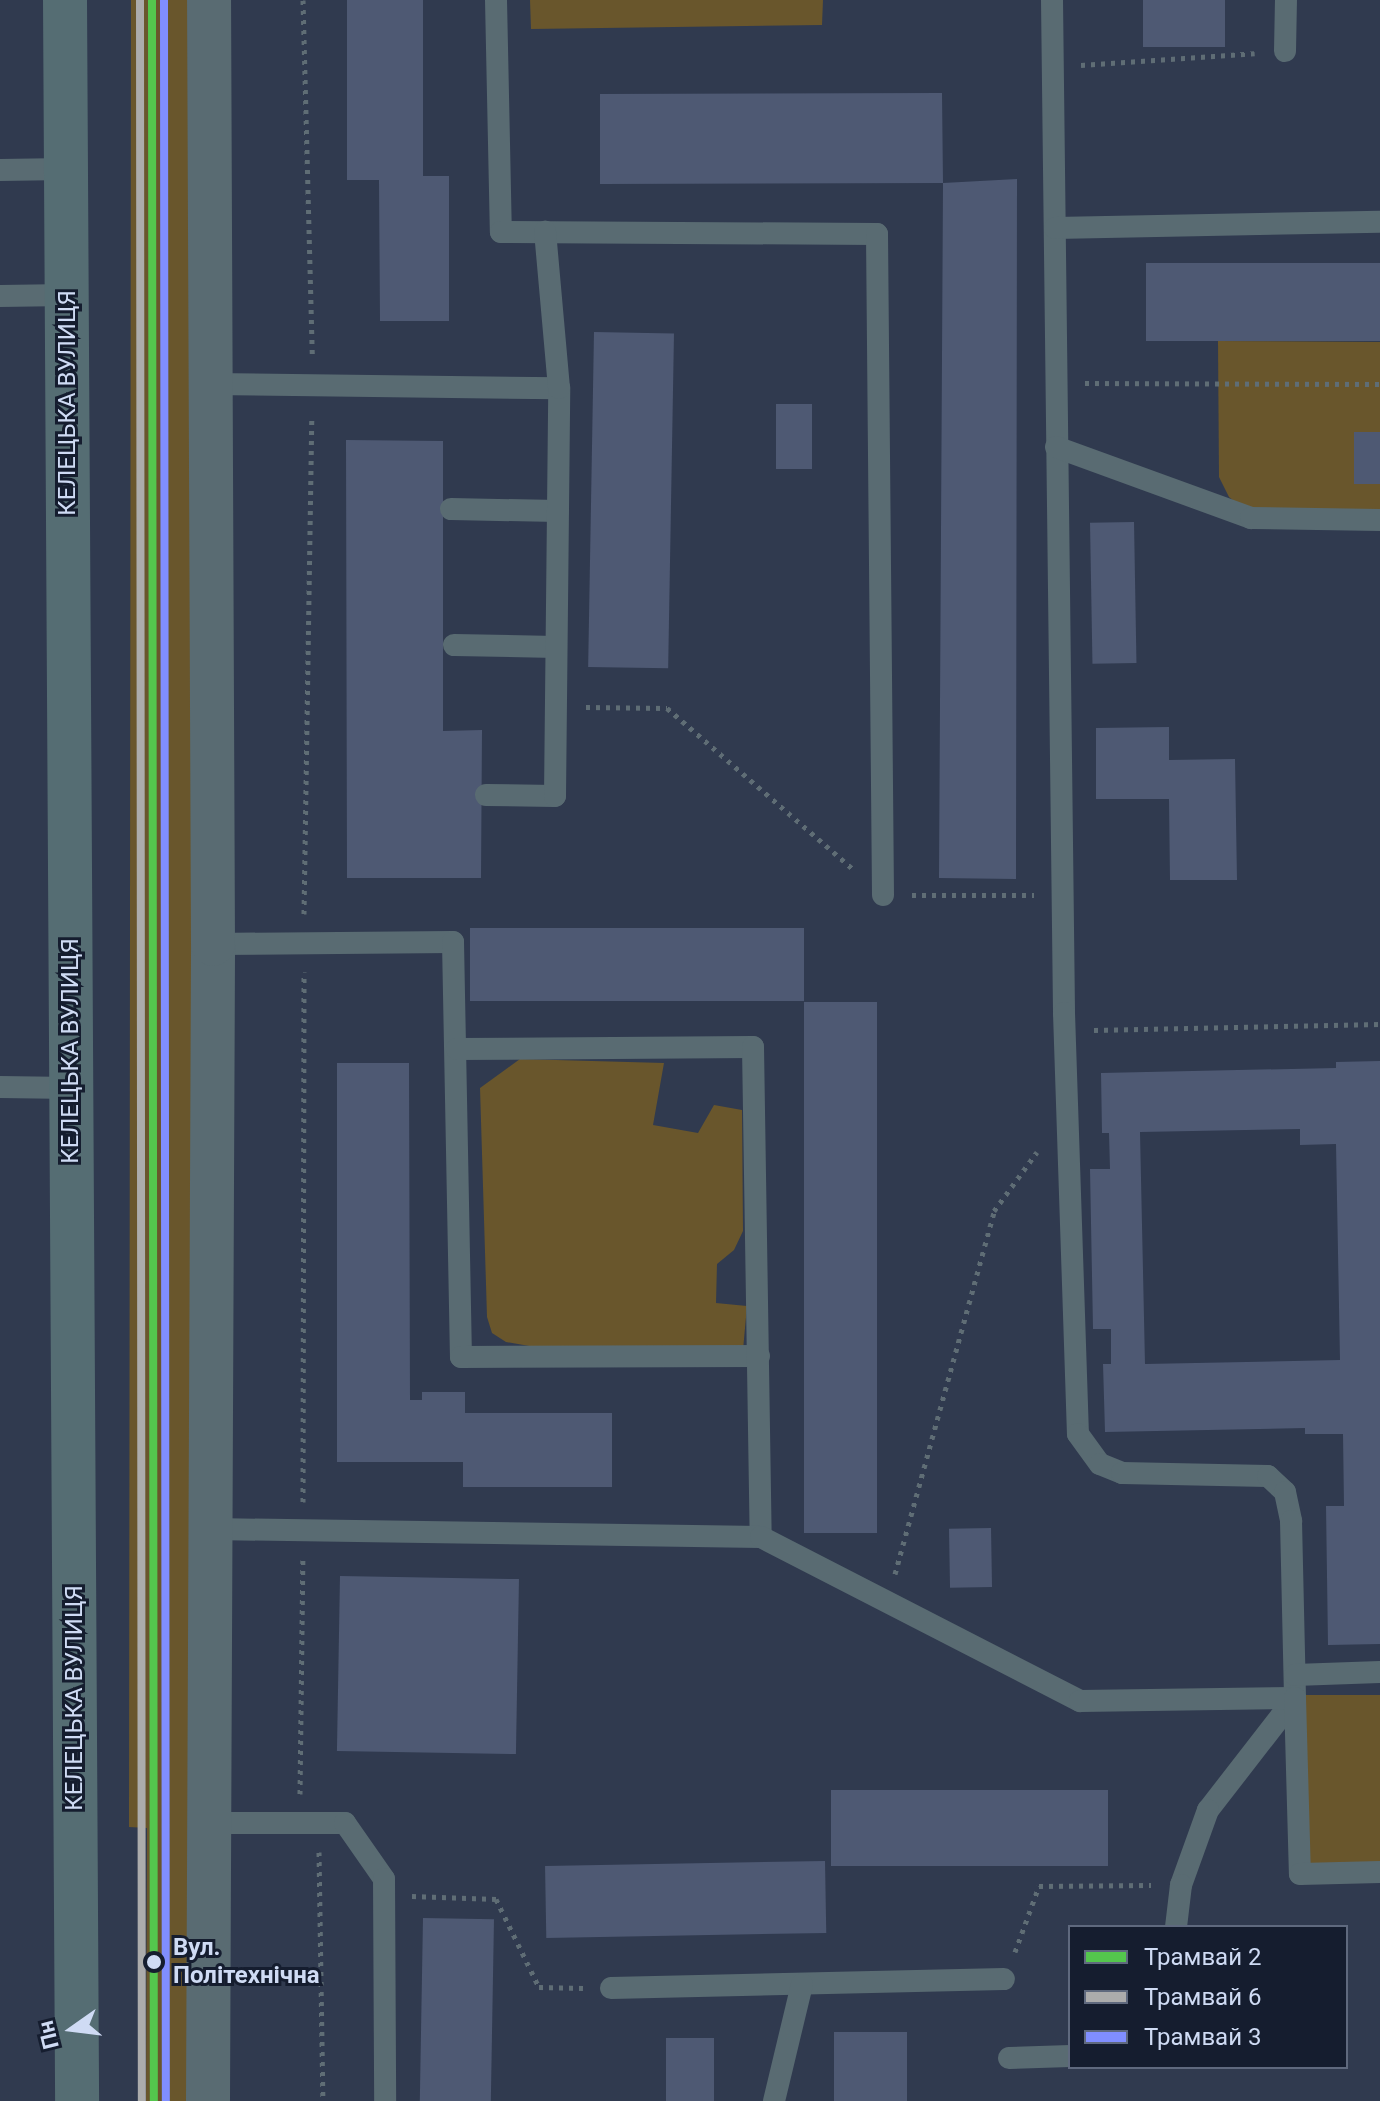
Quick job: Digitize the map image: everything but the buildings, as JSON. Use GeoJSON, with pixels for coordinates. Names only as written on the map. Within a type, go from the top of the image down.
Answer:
{"type":"FeatureCollection","features":[{"type":"Feature","properties":{"kind":"main road","name":"КЕЛЕЦЬКА ВУЛИЦЯ"},"geometry":{"type":"LineString","coordinates":[[65,0],[77,2101]]}},
{"type":"Feature","properties":{"kind":"street"},"geometry":{"type":"LineString","coordinates":[[208,2101],[212,1823],[213,944],[209,0]]}},
{"type":"Feature","properties":{"kind":"lane"},"geometry":{"type":"LineString","coordinates":[[496,0],[501,232],[877,234],[883,895]]}},
{"type":"Feature","properties":{"kind":"lane"},"geometry":{"type":"LineString","coordinates":[[1052,0],[1065,1031],[1081,1443],[1100,1464],[1122,1473],[1252,1473],[1281,1483],[1291,1521],[1300,1874],[1380,1872]]}},
{"type":"Feature","properties":{"kind":"lane"},"geometry":{"type":"LineString","coordinates":[[1285,51],[1286,0]]}},
{"type":"Feature","properties":{"kind":"lane"},"geometry":{"type":"LineString","coordinates":[[0,170],[66,169]]}},
{"type":"Feature","properties":{"kind":"lane"},"geometry":{"type":"LineString","coordinates":[[1055,228],[1380,222]]}},
{"type":"Feature","properties":{"kind":"lane"},"geometry":{"type":"LineString","coordinates":[[486,795],[555,796],[559,388],[545,232]]}},
{"type":"Feature","properties":{"kind":"lane"},"geometry":{"type":"LineString","coordinates":[[0,296],[67,295]]}},
{"type":"Feature","properties":{"kind":"lane"},"geometry":{"type":"LineString","coordinates":[[211,384],[559,388]]}},
{"type":"Feature","properties":{"kind":"lane"},"geometry":{"type":"LineString","coordinates":[[1056,447],[1251,518],[1380,520]]}},
{"type":"Feature","properties":{"kind":"lane"},"geometry":{"type":"LineString","coordinates":[[451,509],[558,511]]}},
{"type":"Feature","properties":{"kind":"lane"},"geometry":{"type":"LineString","coordinates":[[454,645],[556,647]]}},
{"type":"Feature","properties":{"kind":"lane"},"geometry":{"type":"LineString","coordinates":[[213,944],[453,942],[461,1357],[759,1356]]}},
{"type":"Feature","properties":{"kind":"lane"},"geometry":{"type":"LineString","coordinates":[[457,1049],[753,1047],[761,1537]]}},
{"type":"Feature","properties":{"kind":"lane"},"geometry":{"type":"LineString","coordinates":[[0,1087],[71,1088]]}},
{"type":"Feature","properties":{"kind":"lane"},"geometry":{"type":"LineString","coordinates":[[212,1529],[761,1537],[1080,1701],[1295,1686],[1380,1672]]}},
{"type":"Feature","properties":{"kind":"lane"},"geometry":{"type":"LineString","coordinates":[[1176,1925],[1181,1885],[1208,1810],[1295,1686]]}},
{"type":"Feature","properties":{"kind":"lane"},"geometry":{"type":"LineString","coordinates":[[212,1823],[345,1823],[384,1879],[385,2101]]}},
{"type":"Feature","properties":{"kind":"lane"},"geometry":{"type":"LineString","coordinates":[[611,1988],[1004,1979]]}},
{"type":"Feature","properties":{"kind":"lane"},"geometry":{"type":"LineString","coordinates":[[774,2101],[802,1984]]}},
{"type":"Feature","properties":{"kind":"lane"},"geometry":{"type":"LineString","coordinates":[[1009,2058],[1068,2056]]}},
{"type":"Feature","properties":{"kind":"path"},"geometry":{"type":"LineString","coordinates":[[1053,67],[1285,51]]}},
{"type":"Feature","properties":{"kind":"path"},"geometry":{"type":"LineString","coordinates":[[1056,383],[1380,384]]}},
{"type":"Feature","properties":{"kind":"path"},"geometry":{"type":"LineString","coordinates":[[556,707],[667,708],[883,895],[1063,895]]}},
{"type":"Feature","properties":{"kind":"path"},"geometry":{"type":"LineString","coordinates":[[1065,1031],[1380,1024]]}},
{"type":"Feature","properties":{"kind":"path"},"geometry":{"type":"LineString","coordinates":[[888,1602],[994,1211],[1068,1111]]}},
{"type":"Feature","properties":{"kind":"path"},"geometry":{"type":"LineString","coordinates":[[319,1823],[323,2101]]}},
{"type":"Feature","properties":{"kind":"path"},"geometry":{"type":"LineString","coordinates":[[1004,1979],[1039,1886],[1181,1885]]}},
{"type":"Feature","properties":{"kind":"path"},"geometry":{"type":"LineString","coordinates":[[383,1894],[496,1899],[539,1987],[611,1988]]}},
{"type":"Feature","properties":{"kind":"shaded area"},"geometry":{"type":"Polygon","coordinates":[[[131,0],[193,0],[191,2101],[146,2101],[147,1828],[129,1827],[131,0]]]}},
{"type":"Feature","properties":{"kind":"shaded area"},"geometry":{"type":"Polygon","coordinates":[[[530,0],[823,0],[822,25],[531,29],[530,0]]]}},
{"type":"Feature","properties":{"kind":"shaded area"},"geometry":{"type":"Polygon","coordinates":[[[1218,341],[1380,342],[1380,520],[1245,510],[1229,497],[1219,477],[1218,341]]]}},
{"type":"Feature","properties":{"kind":"shaded area"},"geometry":{"type":"Polygon","coordinates":[[[520,1059],[664,1063],[653,1125],[698,1133],[714,1105],[742,1110],[743,1231],[734,1250],[717,1264],[716,1303],[747,1306],[743,1350],[552,1350],[506,1342],[492,1333],[487,1317],[480,1088],[520,1059]]]}},
{"type":"Feature","properties":{"kind":"shaded area"},"geometry":{"type":"Polygon","coordinates":[[[1295,1695],[1380,1695],[1380,1872],[1295,1872],[1295,1695]]]}},
{"type":"Feature","properties":{"kind":"tram line","name":"6"},"geometry":{"type":"LineString","coordinates":[[140,0],[142,2101]]}},
{"type":"Feature","properties":{"kind":"tram line","name":"2"},"geometry":{"type":"LineString","coordinates":[[152,0],[154,2101]]}},
{"type":"Feature","properties":{"kind":"tram line","name":"3"},"geometry":{"type":"LineString","coordinates":[[164,0],[166,2101]]}},
{"type":"Feature","properties":{"kind":"place","name":"Вул. Політехнічна"},"geometry":{"type":"Point","coordinates":[154,1962]}}]}
